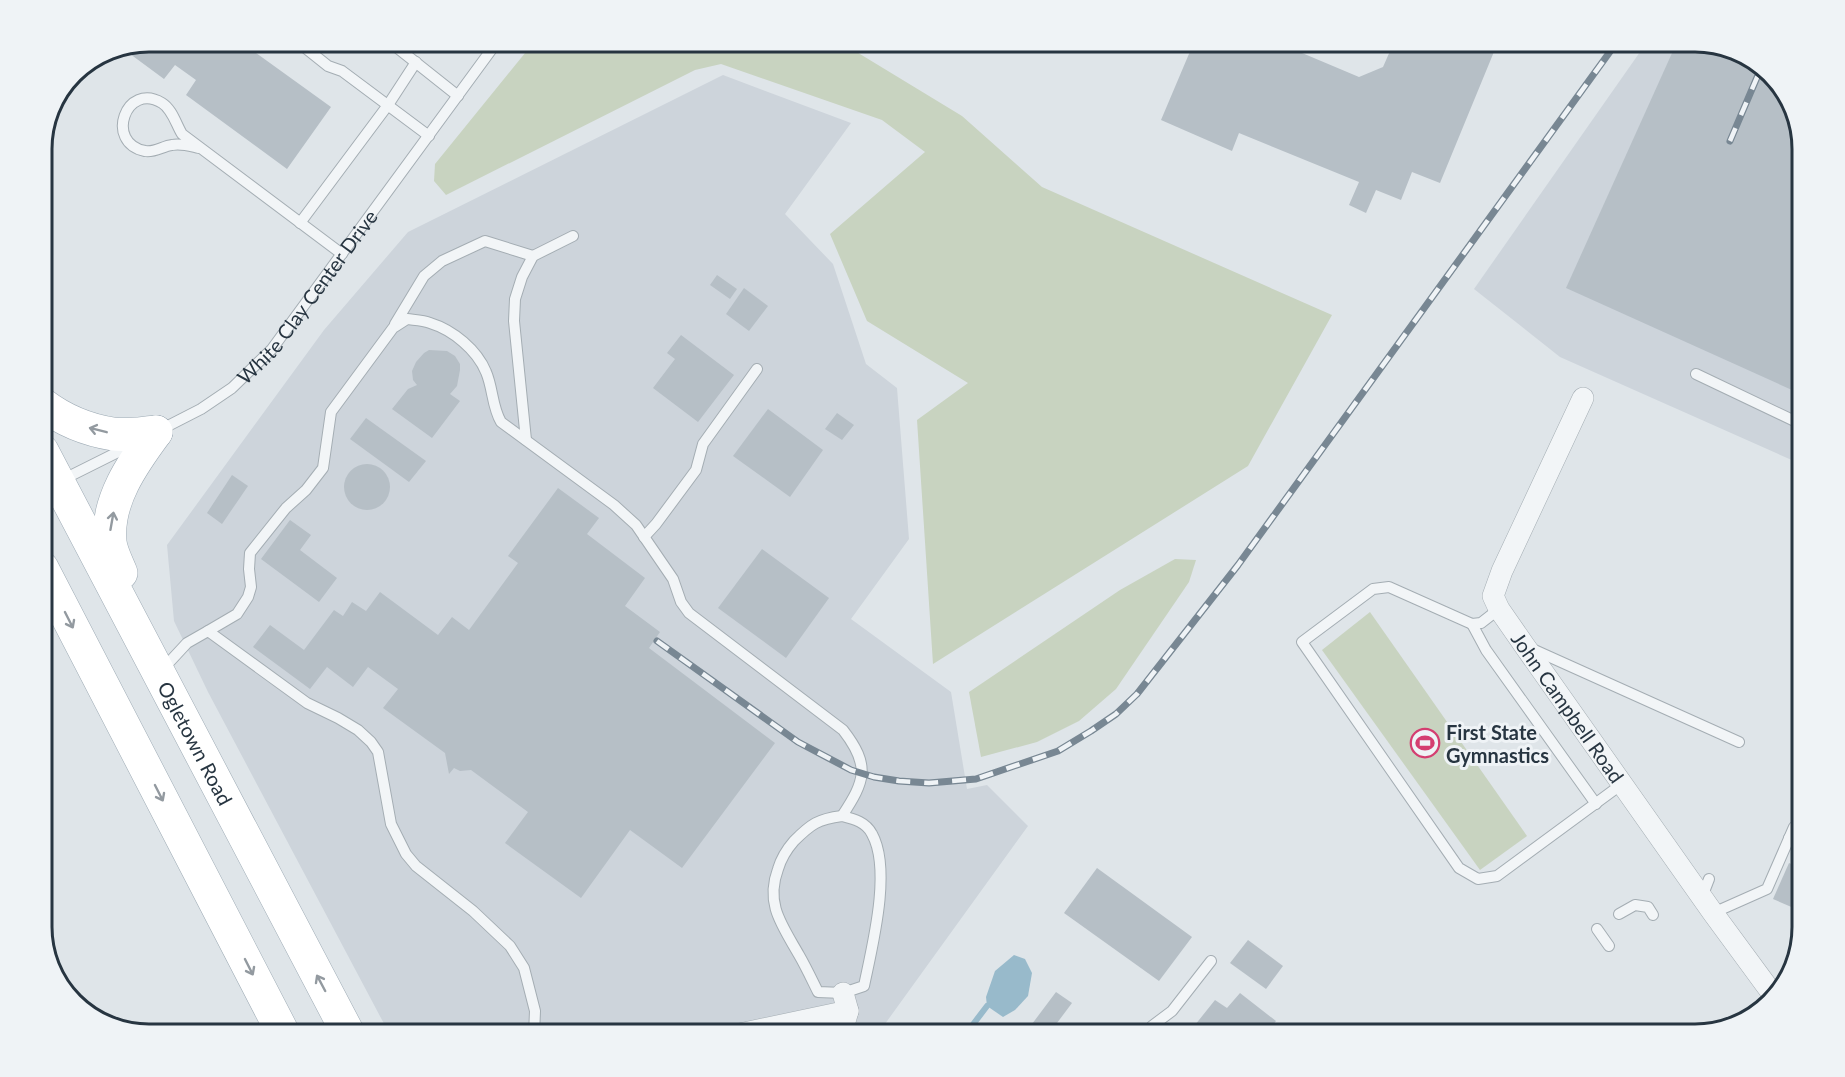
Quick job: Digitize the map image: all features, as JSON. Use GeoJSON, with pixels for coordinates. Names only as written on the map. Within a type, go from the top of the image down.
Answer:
{"type":"FeatureCollection","features":[{"type":"Feature","properties":{"kind":"main road"},"geometry":{"type":"LineString","coordinates":[[53,412],[61,418],[115,434],[156,432]]}},
{"type":"Feature","properties":{"kind":"main road"},"geometry":{"type":"LineString","coordinates":[[130,618],[124,581],[110,544],[110,523],[120,490],[134,462],[156,432]]}},
{"type":"Feature","properties":{"kind":"main road","name":"Ogletown Road"},"geometry":{"type":"LineString","coordinates":[[53,491],[130,618],[343,1024]]}},
{"type":"Feature","properties":{"kind":"main road"},"geometry":{"type":"LineString","coordinates":[[53,589],[278,1024]]}},
{"type":"Feature","properties":{"kind":"street"},"geometry":{"type":"LineString","coordinates":[[1499,609],[1493,596],[1498,581],[1583,398]]}},
{"type":"Feature","properties":{"kind":"street","name":"John Campbell Road"},"geometry":{"type":"LineString","coordinates":[[1499,609],[1622,784],[1708,896],[1769,989]]}},
{"type":"Feature","properties":{"kind":"street"},"geometry":{"type":"LineString","coordinates":[[772,1024],[845,1002],[842,1024]]}},
{"type":"Feature","properties":{"kind":"lane"},"geometry":{"type":"LineString","coordinates":[[310,52],[328,66],[342,70],[429,136]]}},
{"type":"Feature","properties":{"kind":"lane"},"geometry":{"type":"LineString","coordinates":[[403,52],[458,96]]}},
{"type":"Feature","properties":{"kind":"lane","name":"White Clay Center Drive"},"geometry":{"type":"LineString","coordinates":[[53,484],[201,410],[238,382],[272,349],[490,52]]}},
{"type":"Feature","properties":{"kind":"lane"},"geometry":{"type":"LineString","coordinates":[[300,223],[388,105],[416,62]]}},
{"type":"Feature","properties":{"kind":"lane"},"geometry":{"type":"LineString","coordinates":[[199,148],[181,144],[147,152],[134,147],[125,137],[122,124],[125,111],[135,101],[151,98],[163,103],[182,134],[342,254]]}},
{"type":"Feature","properties":{"kind":"lane"},"geometry":{"type":"LineString","coordinates":[[526,440],[524,405],[516,351],[515,299],[522,276],[532,256],[573,236]]}},
{"type":"Feature","properties":{"kind":"lane"},"geometry":{"type":"LineString","coordinates":[[159,674],[187,643],[237,614],[248,597],[251,587],[250,553],[286,507],[306,490],[322,468],[331,412],[393,328],[424,276],[442,261],[485,241],[532,256]]}},
{"type":"Feature","properties":{"kind":"lane"},"geometry":{"type":"LineString","coordinates":[[393,328],[407,319],[430,322],[455,335],[486,371],[493,393],[495,413],[501,422],[614,505],[636,525],[673,579],[681,602],[689,614],[843,730],[854,744],[861,760],[861,786],[842,816]]}},
{"type":"Feature","properties":{"kind":"lane"},"geometry":{"type":"LineString","coordinates":[[644,537],[696,470],[704,444],[757,369]]}},
{"type":"Feature","properties":{"kind":"lane"},"geometry":{"type":"LineString","coordinates":[[1696,374],[1792,420]]}},
{"type":"Feature","properties":{"kind":"lane"},"geometry":{"type":"LineString","coordinates":[[1499,609],[1480,623],[1472,624],[1389,586],[1373,589],[1302,642],[1459,868],[1478,879],[1497,876],[1622,784]]}},
{"type":"Feature","properties":{"kind":"lane"},"geometry":{"type":"LineString","coordinates":[[1472,624],[1486,650],[1596,804]]}},
{"type":"Feature","properties":{"kind":"lane"},"geometry":{"type":"LineString","coordinates":[[208,631],[307,703],[358,730],[371,742],[378,752],[391,824],[406,854],[416,866],[480,917],[510,946],[524,968],[536,1011],[535,1024]]}},
{"type":"Feature","properties":{"kind":"lane"},"geometry":{"type":"LineString","coordinates":[[1524,645],[1739,742]]}},
{"type":"Feature","properties":{"kind":"lane"},"geometry":{"type":"LineString","coordinates":[[842,816],[858,820],[872,833],[879,856],[881,883],[864,986],[845,1002],[818,992],[778,919],[773,899],[773,883],[780,863],[790,846],[806,829],[823,818],[842,816]]}},
{"type":"Feature","properties":{"kind":"lane"},"geometry":{"type":"LineString","coordinates":[[1708,896],[1767,889],[1792,832]]}},
{"type":"Feature","properties":{"kind":"lane"},"geometry":{"type":"LineString","coordinates":[[1619,914],[1635,905],[1648,907],[1653,915]]}},
{"type":"Feature","properties":{"kind":"lane"},"geometry":{"type":"LineString","coordinates":[[1596,929],[1609,946]]}},
{"type":"Feature","properties":{"kind":"lane"},"geometry":{"type":"LineString","coordinates":[[1155,1024],[1172,1011],[1210,961]]}},
{"type":"Feature","properties":{"kind":"shaded area"},"geometry":{"type":"Polygon","coordinates":[[[1640,52],[1708,53],[1744,66],[1764,81],[1779,101],[1789,125],[1792,143],[1792,460],[1560,357],[1474,289],[1640,52]]]}},
{"type":"Feature","properties":{"kind":"shaded area"},"geometry":{"type":"Polygon","coordinates":[[[723,75],[851,123],[785,214],[833,264],[866,364],[897,388],[909,539],[851,619],[951,692],[967,789],[987,785],[1028,826],[885,1024],[384,1024],[208,692],[174,621],[167,545],[324,330],[408,232],[723,75]]]}},
{"type":"Feature","properties":{"kind":"green space"},"geometry":{"type":"Polygon","coordinates":[[[526,52],[857,52],[962,116],[1042,187],[1332,315],[1248,466],[933,664],[917,420],[968,383],[867,321],[830,234],[925,152],[882,120],[721,64],[695,70],[446,195],[434,181],[435,164],[526,52]]]}},
{"type":"Feature","properties":{"kind":"green space"},"geometry":{"type":"Polygon","coordinates":[[[1175,559],[1196,560],[1189,582],[1116,689],[1079,721],[1037,742],[981,757],[969,692],[1120,590],[1175,559]]]}},
{"type":"Feature","properties":{"kind":"green space","name":"First State Gymnastics"},"geometry":{"type":"Polygon","coordinates":[[[1370,612],[1527,836],[1480,870],[1322,650],[1370,612]]]}},
{"type":"Feature","properties":{"kind":"water"},"geometry":{"type":"Polygon","coordinates":[[[1014,955],[1025,959],[1032,973],[1028,996],[1015,1010],[1003,1017],[987,1006],[986,997],[995,971],[1014,955]]]}},
{"type":"Feature","properties":{"kind":"building"},"geometry":{"type":"Polygon","coordinates":[[[150,52],[255,52],[331,107],[287,169],[186,95],[196,80],[175,65],[164,79],[130,54],[150,52]]]}},
{"type":"Feature","properties":{"kind":"building"},"geometry":{"type":"Polygon","coordinates":[[[1190,52],[1300,52],[1359,77],[1383,67],[1390,52],[1494,52],[1440,183],[1412,172],[1401,200],[1376,190],[1366,213],[1349,205],[1359,182],[1239,133],[1232,151],[1161,120],[1190,52]]]}},
{"type":"Feature","properties":{"kind":"building"},"geometry":{"type":"Polygon","coordinates":[[[1672,52],[1708,53],[1720,56],[1744,66],[1764,81],[1785,113],[1792,143],[1792,390],[1566,288],[1672,52]]]}},
{"type":"Feature","properties":{"kind":"building"},"geometry":{"type":"Polygon","coordinates":[[[717,275],[737,289],[730,299],[710,285],[717,275]]]}},
{"type":"Feature","properties":{"kind":"building"},"geometry":{"type":"Polygon","coordinates":[[[744,288],[768,306],[749,331],[726,314],[744,288]]]}},
{"type":"Feature","properties":{"kind":"building"},"geometry":{"type":"Polygon","coordinates":[[[681,335],[734,375],[698,422],[653,388],[675,359],[667,353],[681,335]]]}},
{"type":"Feature","properties":{"kind":"building"},"geometry":{"type":"Polygon","coordinates":[[[429,350],[447,351],[455,356],[460,364],[457,386],[450,394],[460,401],[432,438],[392,409],[408,389],[417,385],[413,380],[412,371],[416,362],[429,350]]]}},
{"type":"Feature","properties":{"kind":"building"},"geometry":{"type":"Polygon","coordinates":[[[768,409],[823,450],[790,497],[733,456],[768,409]]]}},
{"type":"Feature","properties":{"kind":"building"},"geometry":{"type":"Polygon","coordinates":[[[837,413],[854,425],[842,440],[825,429],[837,413]]]}},
{"type":"Feature","properties":{"kind":"building"},"geometry":{"type":"Polygon","coordinates":[[[366,418],[426,461],[409,482],[350,439],[366,418]]]}},
{"type":"Feature","properties":{"kind":"building"},"geometry":{"type":"Polygon","coordinates":[[[367,464],[376,465],[383,471],[389,478],[389,496],[383,503],[376,509],[367,510],[358,509],[351,503],[345,496],[344,487],[345,478],[351,471],[358,465],[367,464]]]}},
{"type":"Feature","properties":{"kind":"building"},"geometry":{"type":"Polygon","coordinates":[[[232,475],[248,486],[222,524],[207,513],[232,475]]]}},
{"type":"Feature","properties":{"kind":"building"},"geometry":{"type":"Polygon","coordinates":[[[558,488],[599,518],[587,534],[645,578],[625,606],[660,632],[649,648],[775,743],[682,868],[630,830],[581,898],[505,843],[528,812],[471,770],[460,771],[454,768],[449,774],[445,753],[383,708],[398,689],[368,667],[353,687],[327,667],[310,689],[253,647],[270,625],[304,650],[334,610],[343,616],[352,602],[366,611],[380,592],[438,635],[452,617],[469,630],[518,563],[508,556],[558,488]]]}},
{"type":"Feature","properties":{"kind":"building"},"geometry":{"type":"Polygon","coordinates":[[[290,520],[311,535],[300,550],[337,578],[319,602],[261,559],[290,520]]]}},
{"type":"Feature","properties":{"kind":"building"},"geometry":{"type":"Polygon","coordinates":[[[762,549],[829,598],[786,658],[718,608],[762,549]]]}},
{"type":"Feature","properties":{"kind":"building"},"geometry":{"type":"Polygon","coordinates":[[[1789,863],[1792,864],[1792,907],[1773,899],[1789,863]]]}},
{"type":"Feature","properties":{"kind":"building"},"geometry":{"type":"Polygon","coordinates":[[[1097,868],[1192,937],[1159,981],[1064,913],[1097,868]]]}},
{"type":"Feature","properties":{"kind":"building"},"geometry":{"type":"Polygon","coordinates":[[[1248,940],[1283,966],[1266,989],[1230,963],[1248,940]]]}},
{"type":"Feature","properties":{"kind":"building"},"geometry":{"type":"Polygon","coordinates":[[[1056,992],[1072,1003],[1056,1024],[1032,1024],[1056,992]]]}},
{"type":"Feature","properties":{"kind":"building"},"geometry":{"type":"Polygon","coordinates":[[[1240,993],[1276,1021],[1274,1024],[1196,1024],[1215,1000],[1227,1008],[1240,993]]]}},
{"type":"Feature","properties":{"kind":"waterway"},"geometry":{"type":"LineString","coordinates":[[973,1024],[987,1006]]}},
{"type":"Feature","properties":{"kind":"railway"},"geometry":{"type":"LineString","coordinates":[[657,641],[798,742],[851,770],[874,777],[929,783],[976,779],[1058,751],[1091,731],[1116,714],[1137,694],[1238,565],[1610,52]]}},
{"type":"Feature","properties":{"kind":"railway"},"geometry":{"type":"LineString","coordinates":[[1730,141],[1758,76]]}},
{"type":"Feature","properties":{"kind":"place","name":"First State Gymnastics"},"geometry":{"type":"Point","coordinates":[1425,743]}}]}
